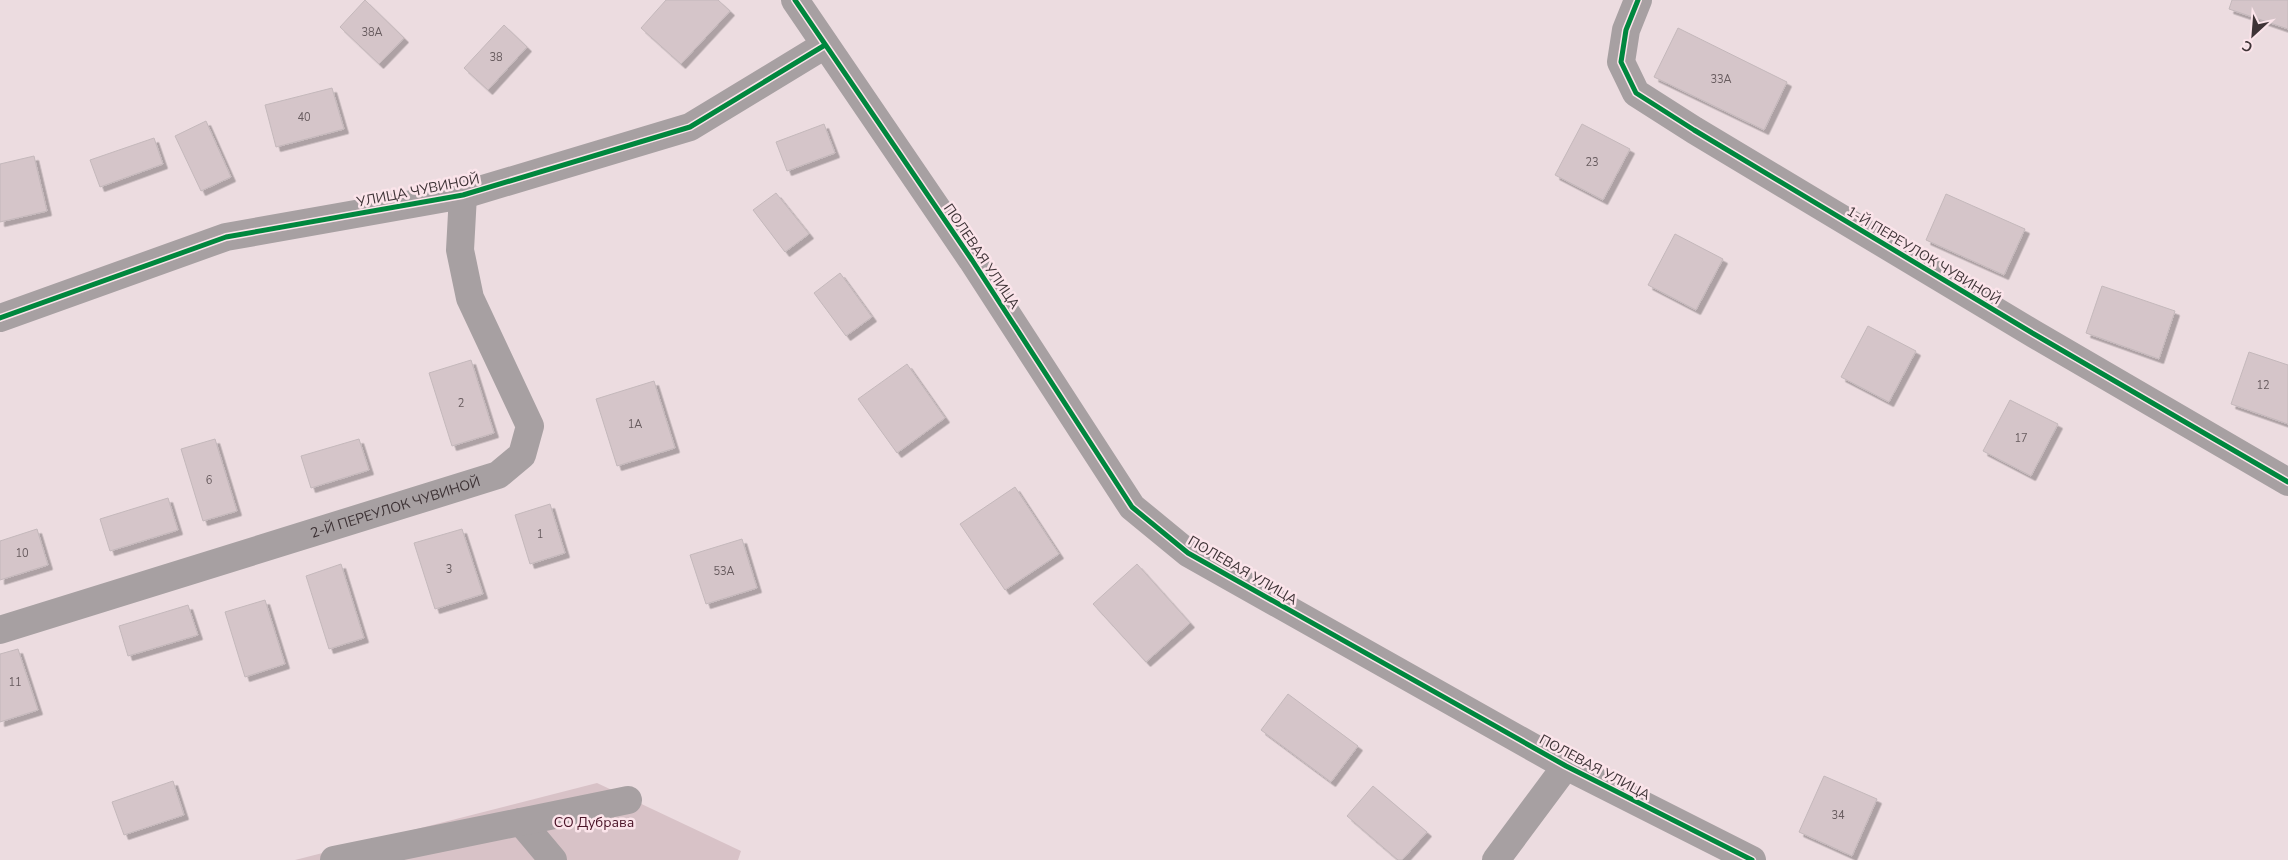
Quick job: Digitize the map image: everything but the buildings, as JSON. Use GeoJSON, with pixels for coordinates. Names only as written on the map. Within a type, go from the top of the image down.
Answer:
{"type":"FeatureCollection","features":[{"type":"Feature","properties":{"kind":"street","name":"ПОЛЕВАЯ УЛИЦА"},"geometry":{"type":"LineString","coordinates":[[795,0],[972,260],[1132,507],[1188,553],[1566,766],[1752,860]]}},
{"type":"Feature","properties":{"kind":"street","name":"1-Й ПЕРЕУЛОК ЧУВИНОЙ"},"geometry":{"type":"LineString","coordinates":[[1638,0],[1626,30],[1621,62],[1636,93],[1694,130],[2034,334],[2288,482]]}},
{"type":"Feature","properties":{"kind":"street","name":"УЛИЦА ЧУВИНОЙ"},"geometry":{"type":"LineString","coordinates":[[0,318],[226,237],[463,195],[690,127],[825,45]]}},
{"type":"Feature","properties":{"kind":"street","name":"2-Й ПЕРЕУЛОК ЧУВИНОЙ"},"geometry":{"type":"LineString","coordinates":[[0,630],[498,475],[522,455],[530,426],[470,298],[460,250],[463,195]]}},
{"type":"Feature","properties":{"kind":"street"},"geometry":{"type":"LineString","coordinates":[[1496,860],[1566,766]]}},
{"type":"Feature","properties":{"kind":"street"},"geometry":{"type":"LineString","coordinates":[[334,860],[628,800]]}},
{"type":"Feature","properties":{"kind":"street"},"geometry":{"type":"LineString","coordinates":[[521,822],[552,860]]}},
{"type":"Feature","properties":{"kind":"green space","name":"СО Дубрава"},"geometry":{"type":"Polygon","coordinates":[[[597,783],[741,851],[738,860],[295,860],[597,783]]]}},
{"type":"Feature","properties":{"kind":"cycle path"},"geometry":{"type":"LineString","coordinates":[[795,0],[972,260],[1132,507],[1188,553],[1566,766],[1752,860]]}},
{"type":"Feature","properties":{"kind":"cycle path"},"geometry":{"type":"LineString","coordinates":[[1638,0],[1626,30],[1621,62],[1636,93],[1694,130],[2034,334],[2288,482]]}},
{"type":"Feature","properties":{"kind":"cycle path"},"geometry":{"type":"LineString","coordinates":[[0,318],[226,237],[463,195],[690,127],[825,45]]}}]}
